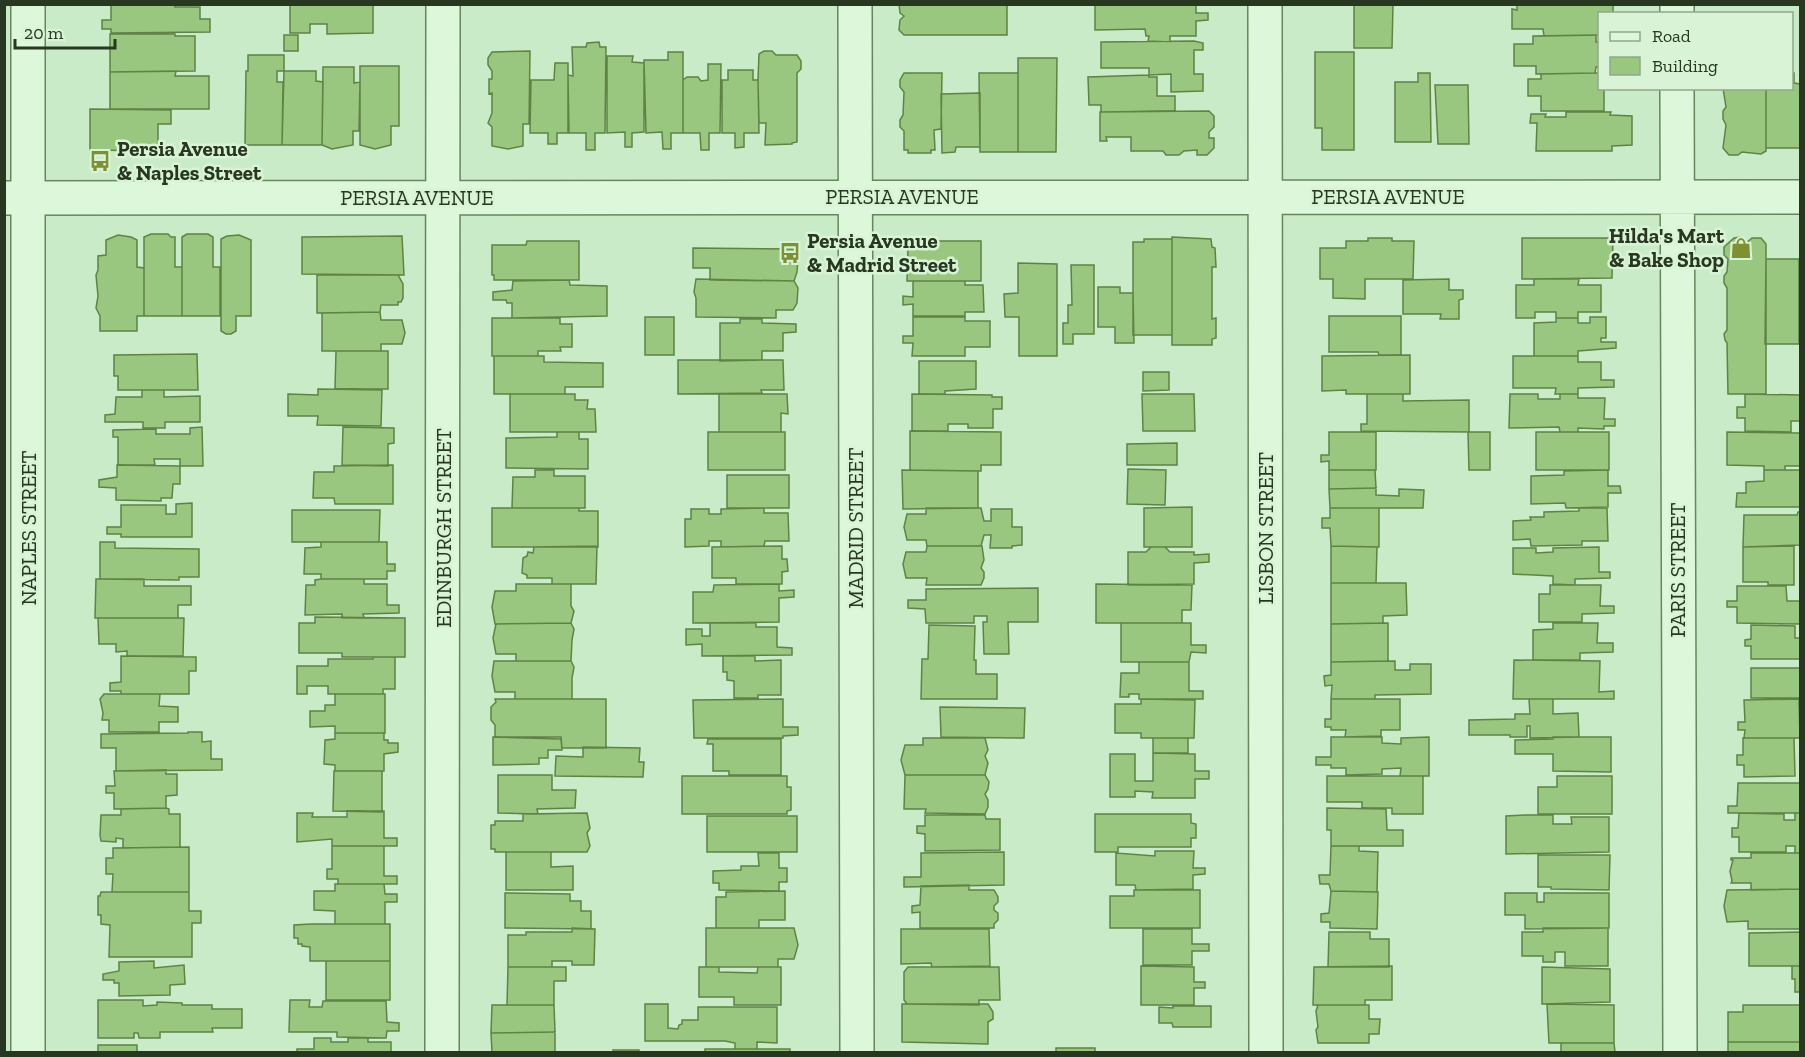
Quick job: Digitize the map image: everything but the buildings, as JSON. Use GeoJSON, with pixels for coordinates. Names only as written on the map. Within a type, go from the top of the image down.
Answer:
{"type":"FeatureCollection","features":[{"type":"Feature","properties":{"kind":"street","name":"NAPLES STREET"},"geometry":{"type":"LineString","coordinates":[[28,4],[17,198],[28,1053]]}},
{"type":"Feature","properties":{"kind":"street","name":"EDINBURGH STREET"},"geometry":{"type":"LineString","coordinates":[[442,1053],[443,4]]}},
{"type":"Feature","properties":{"kind":"street","name":"MADRID STREET"},"geometry":{"type":"LineString","coordinates":[[855,4],[857,1053]]}},
{"type":"Feature","properties":{"kind":"street","name":"LISBON STREET"},"geometry":{"type":"LineString","coordinates":[[1265,4],[1266,1053]]}},
{"type":"Feature","properties":{"kind":"street","name":"PARIS STREET"},"geometry":{"type":"LineString","coordinates":[[1677,90],[1680,1053]]}},
{"type":"Feature","properties":{"kind":"street","name":"PERSIA AVENUE"},"geometry":{"type":"LineString","coordinates":[[17,198],[1800,197]]}},
{"type":"Feature","properties":{"kind":"place","name":"Persia Avenue & Naples Street"},"geometry":{"type":"Point","coordinates":[100,161]}},
{"type":"Feature","properties":{"kind":"place","name":"Hilda's Mart & Bake Shop"},"geometry":{"type":"Point","coordinates":[1741,248]}},
{"type":"Feature","properties":{"kind":"place","name":"Persia Avenue & Madrid Street"},"geometry":{"type":"Point","coordinates":[790,253]}}]}
